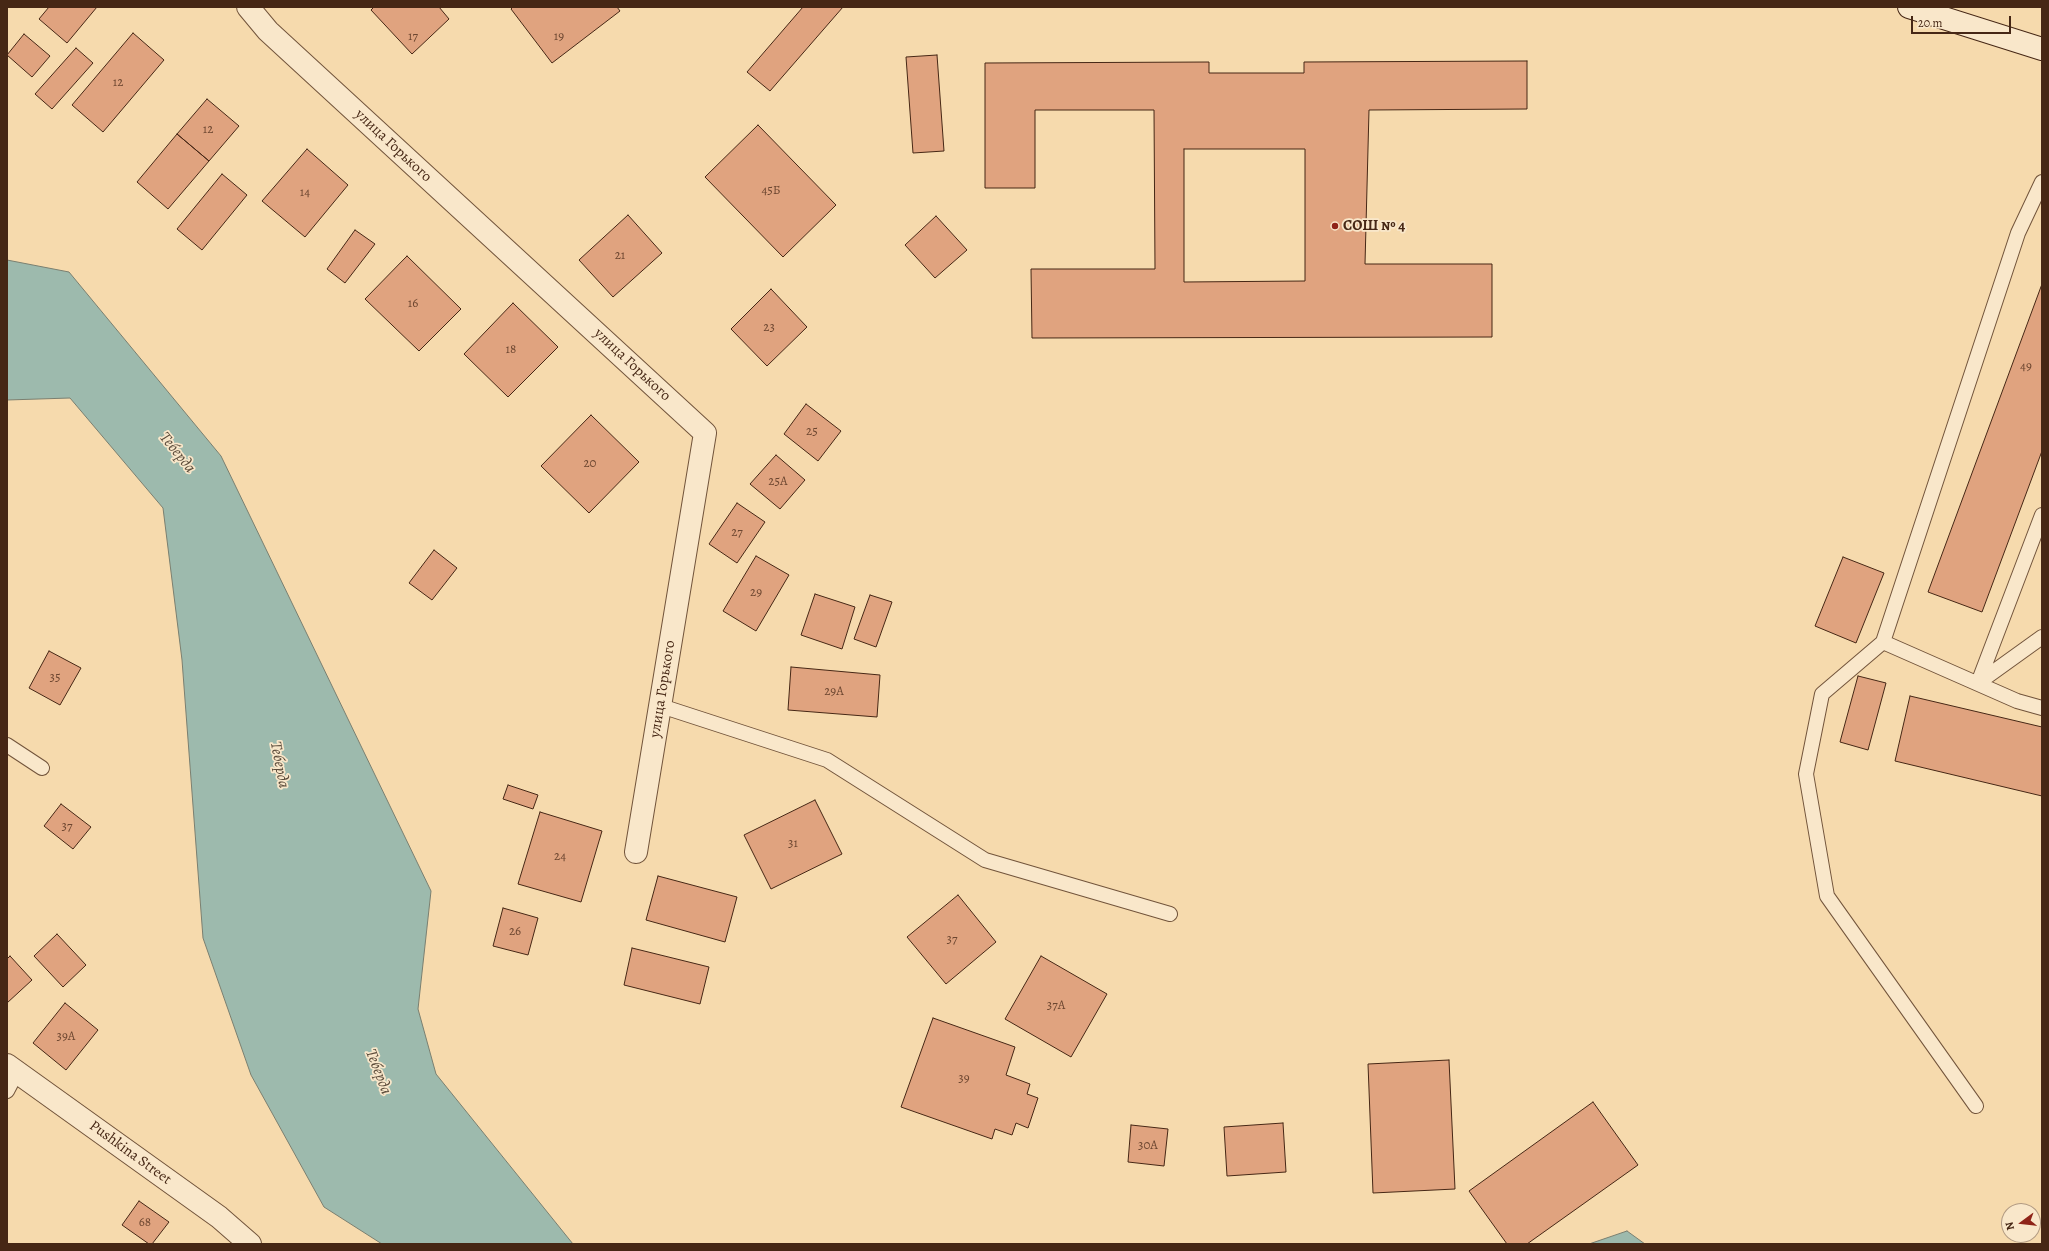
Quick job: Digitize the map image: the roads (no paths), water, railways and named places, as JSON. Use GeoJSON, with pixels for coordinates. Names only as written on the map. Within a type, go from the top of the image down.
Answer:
{"type":"FeatureCollection","features":[{"type":"Feature","properties":{"kind":"street","name":"улица Горького"},"geometry":{"type":"LineString","coordinates":[[248,7],[268,31],[706,433],[636,852]]}},
{"type":"Feature","properties":{"kind":"street"},"geometry":{"type":"LineString","coordinates":[[1909,7],[2042,49]]}},
{"type":"Feature","properties":{"kind":"street","name":"Pushkina Street"},"geometry":{"type":"LineString","coordinates":[[12,1068],[218,1217],[250,1244]]}},
{"type":"Feature","properties":{"kind":"lane"},"geometry":{"type":"LineString","coordinates":[[1976,1106],[1827,896],[1806,774],[1822,694],[1883,642],[2018,233],[2042,182]]}},
{"type":"Feature","properties":{"kind":"lane"},"geometry":{"type":"LineString","coordinates":[[1978,684],[2042,515]]}},
{"type":"Feature","properties":{"kind":"lane"},"geometry":{"type":"LineString","coordinates":[[1978,684],[2042,636]]}},
{"type":"Feature","properties":{"kind":"lane"},"geometry":{"type":"LineString","coordinates":[[1883,642],[2017,701],[2042,708]]}},
{"type":"Feature","properties":{"kind":"lane"},"geometry":{"type":"LineString","coordinates":[[661,706],[826,760],[985,860],[1170,914]]}},
{"type":"Feature","properties":{"kind":"lane"},"geometry":{"type":"LineString","coordinates":[[7,745],[42,768]]}},
{"type":"Feature","properties":{"kind":"lane"},"geometry":{"type":"LineString","coordinates":[[7,1091],[12,1068]]}},
{"type":"Feature","properties":{"kind":"water","name":"Теберда"},"geometry":{"type":"Polygon","coordinates":[[[7,260],[69,272],[221,456],[431,891],[418,1009],[436,1074],[573,1244],[382,1244],[324,1207],[251,1075],[203,938],[182,660],[163,508],[70,398],[7,400],[7,260]]]}},
{"type":"Feature","properties":{"kind":"water"},"geometry":{"type":"Polygon","coordinates":[[[1627,1231],[1645,1244],[1589,1244],[1627,1231]]]}},
{"type":"Feature","properties":{"kind":"place","name":"СОШ № 4"},"geometry":{"type":"Point","coordinates":[1335,226]}}]}
